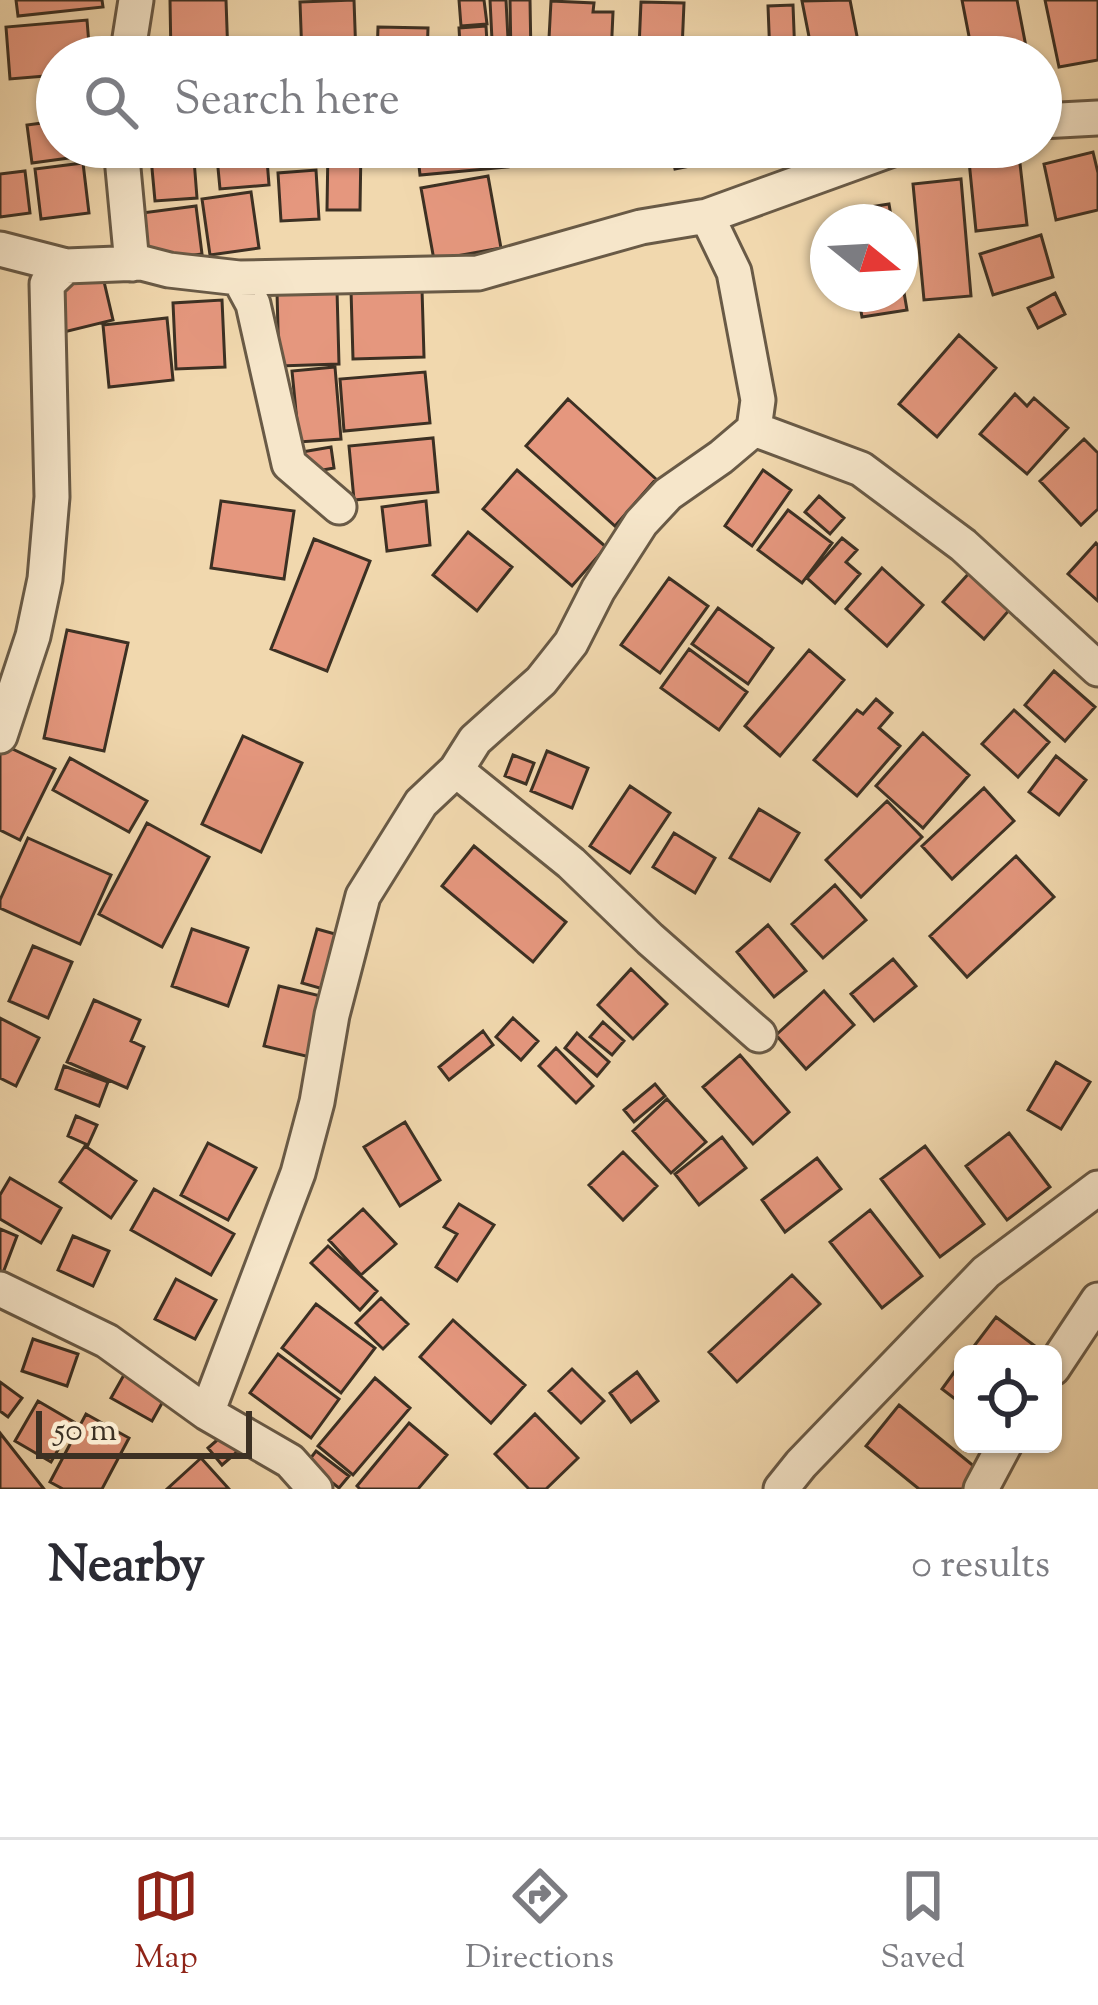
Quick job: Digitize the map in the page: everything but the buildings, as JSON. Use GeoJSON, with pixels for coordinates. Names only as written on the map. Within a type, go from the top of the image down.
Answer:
{"type":"FeatureCollection","features":[{"type":"Feature","properties":{"kind":"street"},"geometry":{"type":"LineString","coordinates":[[130,36],[136,0]]}},
{"type":"Feature","properties":{"kind":"street"},"geometry":{"type":"LineString","coordinates":[[1062,120],[1098,118]]}},
{"type":"Feature","properties":{"kind":"street"},"geometry":{"type":"LineString","coordinates":[[123,168],[132,264]]}},
{"type":"Feature","properties":{"kind":"street"},"geometry":{"type":"LineString","coordinates":[[0,249],[66,266],[142,263],[239,278],[478,273],[641,227],[707,216],[840,168]]}},
{"type":"Feature","properties":{"kind":"street"},"geometry":{"type":"LineString","coordinates":[[207,1413],[298,1173],[363,896],[421,803],[571,644],[598,590],[641,523],[668,494],[754,429],[758,400],[734,272],[707,216]]}},
{"type":"Feature","properties":{"kind":"street"},"geometry":{"type":"LineString","coordinates":[[0,736],[33,636],[45,580],[52,496],[47,284],[66,266]]}},
{"type":"Feature","properties":{"kind":"street"},"geometry":{"type":"LineString","coordinates":[[239,278],[253,304],[289,464],[339,507]]}},
{"type":"Feature","properties":{"kind":"street"},"geometry":{"type":"LineString","coordinates":[[754,429],[861,469],[963,544],[1098,669]]}},
{"type":"Feature","properties":{"kind":"street"},"geometry":{"type":"LineString","coordinates":[[456,770],[571,863],[759,1035]]}},
{"type":"Feature","properties":{"kind":"street"},"geometry":{"type":"LineString","coordinates":[[781,1489],[986,1271],[1098,1188]]}},
{"type":"Feature","properties":{"kind":"street"},"geometry":{"type":"LineString","coordinates":[[0,1289],[107,1341],[207,1413],[290,1461],[315,1489]]}},
{"type":"Feature","properties":{"kind":"street"},"geometry":{"type":"LineString","coordinates":[[1062,1355],[1098,1300]]}},
{"type":"Feature","properties":{"kind":"street"},"geometry":{"type":"LineString","coordinates":[[981,1489],[1000,1453]]}}]}
